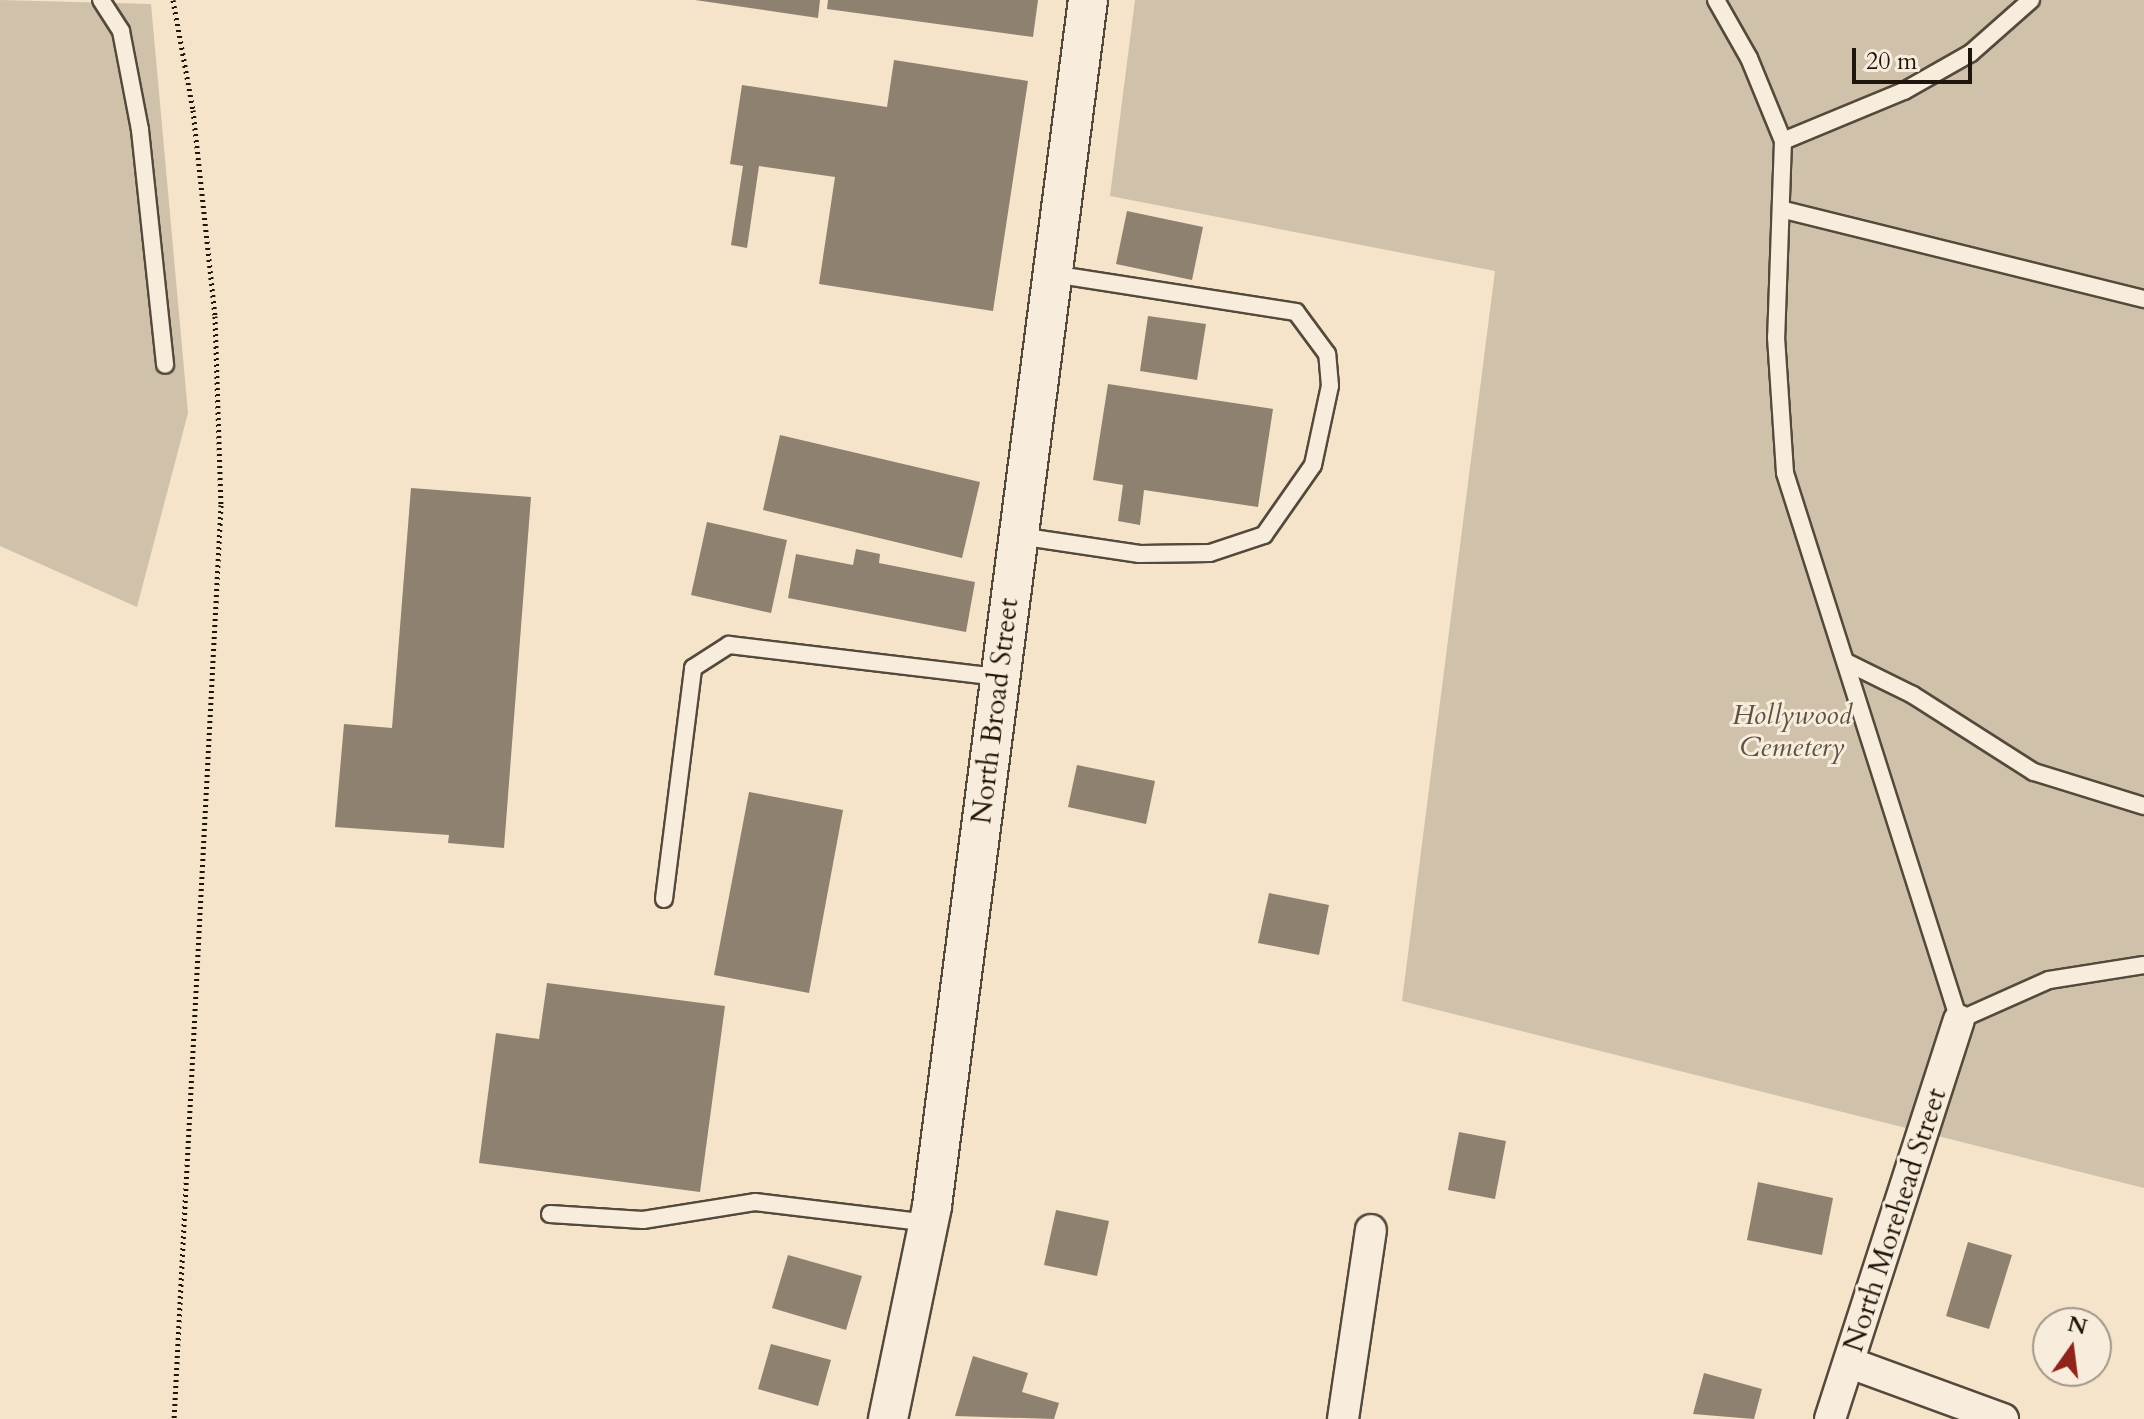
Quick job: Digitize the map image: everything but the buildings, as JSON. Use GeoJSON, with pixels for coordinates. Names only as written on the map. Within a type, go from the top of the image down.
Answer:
{"type":"FeatureCollection","features":[{"type":"Feature","properties":{"kind":"street","name":"North Broad Street"},"geometry":{"type":"LineString","coordinates":[[888,1419],[928,1223],[1088,0]]}},
{"type":"Feature","properties":{"kind":"street","name":"North Morehead Street"},"geometry":{"type":"LineString","coordinates":[[1830,1419],[1959,1020]]}},
{"type":"Feature","properties":{"kind":"street"},"geometry":{"type":"LineString","coordinates":[[1343,1419],[1371,1230]]}},
{"type":"Feature","properties":{"kind":"street"},"geometry":{"type":"LineString","coordinates":[[1850,1363],[2003,1419]]}},
{"type":"Feature","properties":{"kind":"lane"},"geometry":{"type":"LineString","coordinates":[[101,0],[121,31],[140,130],[165,365]]}},
{"type":"Feature","properties":{"kind":"lane"},"geometry":{"type":"LineString","coordinates":[[1716,0],[1755,70],[1783,141],[1784,210],[1776,337],[1780,444],[1799,527],[1846,662],[1959,1020],[2049,980],[2144,965]]}},
{"type":"Feature","properties":{"kind":"lane"},"geometry":{"type":"LineString","coordinates":[[1783,141],[1904,91],[1971,53],[2031,0]]}},
{"type":"Feature","properties":{"kind":"lane"},"geometry":{"type":"LineString","coordinates":[[1784,210],[2144,299]]}},
{"type":"Feature","properties":{"kind":"lane"},"geometry":{"type":"LineString","coordinates":[[1017,536],[1140,554],[1196,553],[1236,547],[1264,535],[1313,465],[1330,386],[1327,354],[1296,312],[1050,273]]}},
{"type":"Feature","properties":{"kind":"lane"},"geometry":{"type":"LineString","coordinates":[[664,899],[693,668],[729,645],[999,677]]}},
{"type":"Feature","properties":{"kind":"lane"},"geometry":{"type":"LineString","coordinates":[[1846,662],[1913,695],[2034,772],[2144,806]]}},
{"type":"Feature","properties":{"kind":"lane"},"geometry":{"type":"LineString","coordinates":[[550,1214],[643,1220],[755,1202],[928,1223]]}},
{"type":"Feature","properties":{"kind":"path"},"geometry":{"type":"LineString","coordinates":[[173,0],[193,110],[215,316],[221,505],[174,1419]]}},
{"type":"Feature","properties":{"kind":"green space"},"geometry":{"type":"Polygon","coordinates":[[[0,0],[151,4],[188,413],[137,607],[0,546],[0,0]]]}},
{"type":"Feature","properties":{"kind":"green space","name":"Hollywood Cemetery"},"geometry":{"type":"Polygon","coordinates":[[[1135,0],[2144,0],[2144,1188],[1402,1001],[1495,271],[1110,196],[1135,0]]]}}]}
